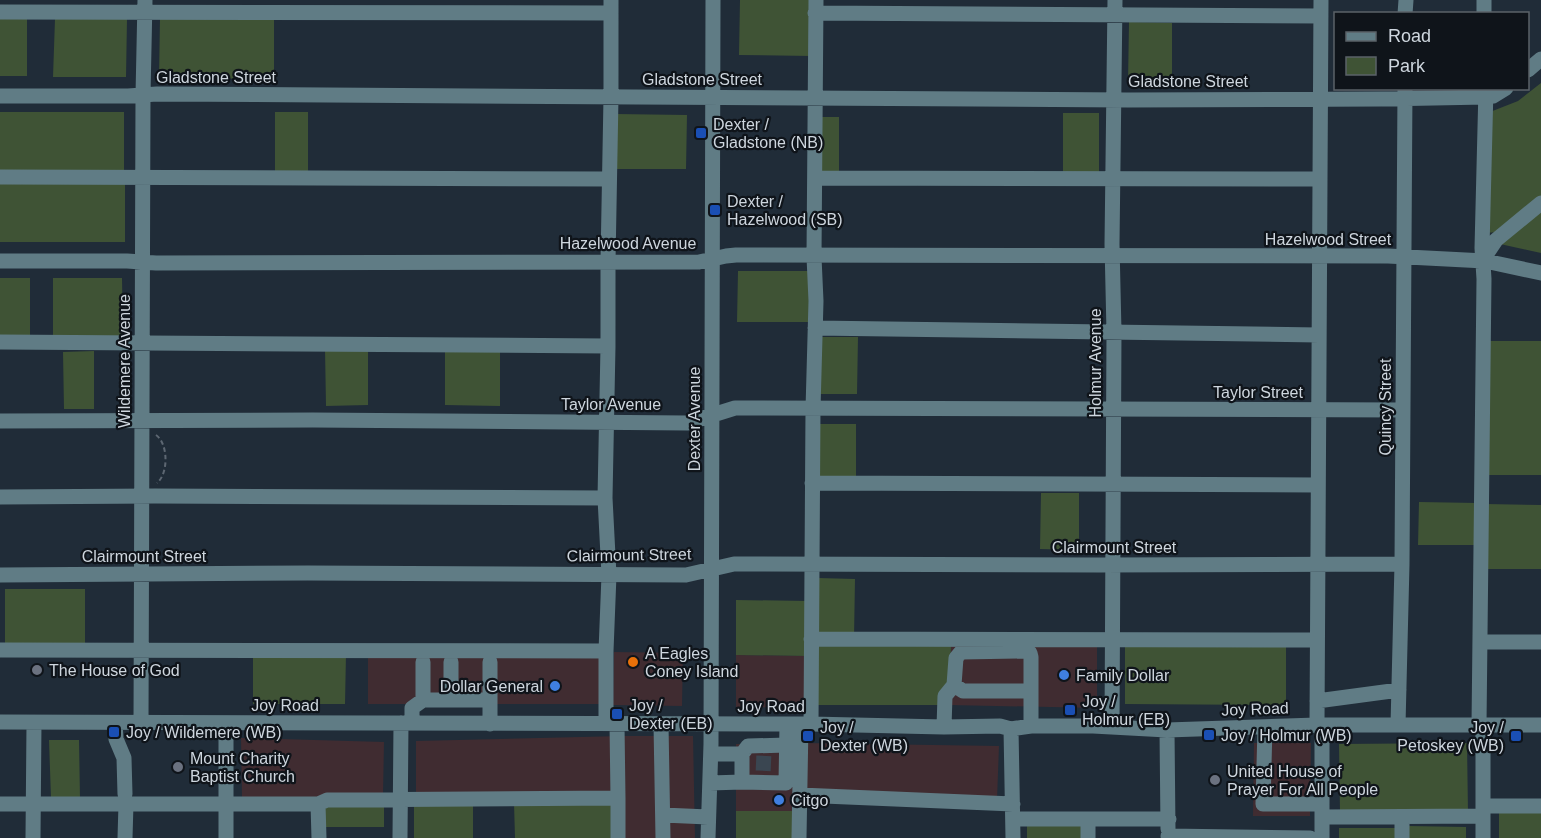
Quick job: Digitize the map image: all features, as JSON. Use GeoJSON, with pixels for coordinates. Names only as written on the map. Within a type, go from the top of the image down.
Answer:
{"type":"FeatureCollection","features":[{"type":"Feature","properties":{"kind":"street","name":"Dexter Avenue"},"geometry":{"type":"LineString","coordinates":[[708,838],[711,754],[713,0]]}},
{"type":"Feature","properties":{"kind":"street"},"geometry":{"type":"LineString","coordinates":[[1321,0],[1317,700],[1322,838]]}},
{"type":"Feature","properties":{"kind":"street"},"geometry":{"type":"LineString","coordinates":[[0,12],[145,6],[611,6],[605,498],[609,575],[606,651],[618,798],[618,838]]}},
{"type":"Feature","properties":{"kind":"street","name":"Wildemere Avenue"},"geometry":{"type":"LineString","coordinates":[[141,723],[145,6]]}},
{"type":"Feature","properties":{"kind":"street"},"geometry":{"type":"LineString","coordinates":[[799,838],[800,724],[811,639],[815,328],[815,7],[1115,8],[1321,16]]}},
{"type":"Feature","properties":{"kind":"street","name":"Holmur Avenue"},"geometry":{"type":"LineString","coordinates":[[1112,727],[1115,8]]}},
{"type":"Feature","properties":{"kind":"street"},"geometry":{"type":"LineString","coordinates":[[1529,68],[1541,59]]}},
{"type":"Feature","properties":{"kind":"street"},"geometry":{"type":"LineString","coordinates":[[1483,838],[1480,642],[1484,279],[1482,261],[1486,93],[1493,96],[1503,90]]}},
{"type":"Feature","properties":{"kind":"street","name":"Gladstone Street"},"geometry":{"type":"LineString","coordinates":[[0,96],[1320,99],[1405,93],[1486,93]]}},
{"type":"Feature","properties":{"kind":"street","name":"Quincy Street"},"geometry":{"type":"LineString","coordinates":[[1398,725],[1402,564],[1405,93]]}},
{"type":"Feature","properties":{"kind":"street"},"geometry":{"type":"LineString","coordinates":[[0,177],[609,179]]}},
{"type":"Feature","properties":{"kind":"street"},"geometry":{"type":"LineString","coordinates":[[815,178],[1320,179]]}},
{"type":"Feature","properties":{"kind":"street"},"geometry":{"type":"LineString","coordinates":[[1482,261],[1496,240],[1541,203]]}},
{"type":"Feature","properties":{"kind":"street","name":"Hazelwood Street"},"geometry":{"type":"LineString","coordinates":[[1113,255],[1319,256],[1482,261],[1541,273]]}},
{"type":"Feature","properties":{"kind":"street","name":"Hazelwood Avenue"},"geometry":{"type":"LineString","coordinates":[[143,262],[699,262],[726,256],[1113,255]]}},
{"type":"Feature","properties":{"kind":"street"},"geometry":{"type":"LineString","coordinates":[[0,261],[143,262]]}},
{"type":"Feature","properties":{"kind":"street"},"geometry":{"type":"LineString","coordinates":[[815,328],[1319,335]]}},
{"type":"Feature","properties":{"kind":"street"},"geometry":{"type":"LineString","coordinates":[[0,342],[608,346]]}},
{"type":"Feature","properties":{"kind":"street","name":"Taylor Avenue"},"geometry":{"type":"LineString","coordinates":[[142,421],[687,423],[735,408],[1113,410]]}},
{"type":"Feature","properties":{"kind":"street","name":"Taylor Street"},"geometry":{"type":"LineString","coordinates":[[1113,410],[1403,410]]}},
{"type":"Feature","properties":{"kind":"street"},"geometry":{"type":"LineString","coordinates":[[0,421],[142,421]]}},
{"type":"Feature","properties":{"kind":"street"},"geometry":{"type":"LineString","coordinates":[[812,483],[1317,486]]}},
{"type":"Feature","properties":{"kind":"street"},"geometry":{"type":"LineString","coordinates":[[0,497],[605,498]]}},
{"type":"Feature","properties":{"kind":"street","name":"Clairmount Street"},"geometry":{"type":"LineString","coordinates":[[0,575],[319,573],[686,575],[734,564],[1402,564]]}},
{"type":"Feature","properties":{"kind":"street"},"geometry":{"type":"LineString","coordinates":[[811,639],[1317,640]]}},
{"type":"Feature","properties":{"kind":"street"},"geometry":{"type":"LineString","coordinates":[[1480,642],[1541,642]]}},
{"type":"Feature","properties":{"kind":"street"},"geometry":{"type":"LineString","coordinates":[[0,650],[606,651]]}},
{"type":"Feature","properties":{"kind":"street"},"geometry":{"type":"LineString","coordinates":[[944,727],[945,696],[954,685],[956,658],[961,652],[1026,651],[1031,657],[1031,726]]}},
{"type":"Feature","properties":{"kind":"street"},"geometry":{"type":"LineString","coordinates":[[423,662],[423,699]]}},
{"type":"Feature","properties":{"kind":"street"},"geometry":{"type":"LineString","coordinates":[[442,723],[452,700],[451,662]]}},
{"type":"Feature","properties":{"kind":"street"},"geometry":{"type":"LineString","coordinates":[[490,662],[490,724]]}},
{"type":"Feature","properties":{"kind":"street"},"geometry":{"type":"LineString","coordinates":[[954,685],[963,691],[1030,691]]}},
{"type":"Feature","properties":{"kind":"street"},"geometry":{"type":"LineString","coordinates":[[1317,700],[1399,690]]}},
{"type":"Feature","properties":{"kind":"street"},"geometry":{"type":"LineString","coordinates":[[400,838],[400,800],[407,723],[412,708],[423,699],[490,700]]}},
{"type":"Feature","properties":{"kind":"street"},"geometry":{"type":"LineString","coordinates":[[452,700],[464,723]]}},
{"type":"Feature","properties":{"kind":"street","name":"Joy Road"},"geometry":{"type":"LineString","coordinates":[[0,723],[800,724],[1000,726],[1011,729],[1031,726],[1112,727],[1167,730],[1319,725],[1541,725]]}},
{"type":"Feature","properties":{"kind":"street"},"geometry":{"type":"LineString","coordinates":[[33,838],[34,723]]}},
{"type":"Feature","properties":{"kind":"street"},"geometry":{"type":"LineString","coordinates":[[115,723],[116,739],[124,758],[126,838]]}},
{"type":"Feature","properties":{"kind":"street"},"geometry":{"type":"LineString","coordinates":[[226,723],[226,838]]}},
{"type":"Feature","properties":{"kind":"street"},"geometry":{"type":"LineString","coordinates":[[661,724],[663,838]]}},
{"type":"Feature","properties":{"kind":"street"},"geometry":{"type":"LineString","coordinates":[[742,782],[747,756],[749,724]]}},
{"type":"Feature","properties":{"kind":"street"},"geometry":{"type":"LineString","coordinates":[[710,783],[786,783],[782,764],[787,745],[800,724]]}},
{"type":"Feature","properties":{"kind":"street"},"geometry":{"type":"LineString","coordinates":[[1264,727],[1263,804],[1402,817],[1541,806]]}},
{"type":"Feature","properties":{"kind":"street"},"geometry":{"type":"LineString","coordinates":[[1011,729],[1013,838]]}},
{"type":"Feature","properties":{"kind":"street"},"geometry":{"type":"LineString","coordinates":[[1167,730],[1168,837],[1310,838]]}},
{"type":"Feature","properties":{"kind":"street"},"geometry":{"type":"LineString","coordinates":[[711,754],[747,756],[787,745]]}},
{"type":"Feature","properties":{"kind":"street"},"geometry":{"type":"LineString","coordinates":[[800,795],[1013,811],[1088,820],[1169,819]]}},
{"type":"Feature","properties":{"kind":"street"},"geometry":{"type":"LineString","coordinates":[[0,804],[125,799],[226,804],[318,804],[327,800],[618,798]]}},
{"type":"Feature","properties":{"kind":"street"},"geometry":{"type":"LineString","coordinates":[[318,804],[319,838]]}},
{"type":"Feature","properties":{"kind":"street"},"geometry":{"type":"LineString","coordinates":[[663,815],[708,817]]}},
{"type":"Feature","properties":{"kind":"street"},"geometry":{"type":"LineString","coordinates":[[1402,817],[1402,838]]}},
{"type":"Feature","properties":{"kind":"street"},"geometry":{"type":"LineString","coordinates":[[1088,820],[1088,838]]}},
{"type":"Feature","properties":{"kind":"path"},"geometry":{"type":"LineString","coordinates":[[154,484],[165,473],[164,443],[155,434]]}},
{"type":"Feature","properties":{"kind":"shaded area"},"geometry":{"type":"Polygon","coordinates":[[[951,646],[1097,647],[1097,708],[949,705],[951,646]]]}},
{"type":"Feature","properties":{"kind":"shaded area"},"geometry":{"type":"Polygon","coordinates":[[[614,652],[683,653],[682,706],[613,705],[614,652]]]}},
{"type":"Feature","properties":{"kind":"shaded area"},"geometry":{"type":"Polygon","coordinates":[[[603,653],[603,704],[368,704],[368,654],[603,653]]]}},
{"type":"Feature","properties":{"kind":"shaded area"},"geometry":{"type":"Polygon","coordinates":[[[736,655],[809,656],[808,708],[736,707],[736,655]]]}},
{"type":"Feature","properties":{"kind":"shaded area"},"geometry":{"type":"Polygon","coordinates":[[[693,736],[695,838],[622,838],[623,796],[416,793],[416,741],[693,736]]]}},
{"type":"Feature","properties":{"kind":"shaded area"},"geometry":{"type":"Polygon","coordinates":[[[241,738],[384,742],[383,795],[325,799],[242,798],[241,738]]]}},
{"type":"Feature","properties":{"kind":"shaded area"},"geometry":{"type":"Polygon","coordinates":[[[802,743],[999,746],[997,800],[802,792],[802,743]]]}},
{"type":"Feature","properties":{"kind":"shaded area"},"geometry":{"type":"Polygon","coordinates":[[[1254,743],[1311,743],[1310,816],[1253,816],[1254,743]]]}},
{"type":"Feature","properties":{"kind":"shaded area"},"geometry":{"type":"Polygon","coordinates":[[[736,744],[795,744],[795,811],[736,811],[736,744]]]}},
{"type":"Feature","properties":{"kind":"green space"},"geometry":{"type":"Polygon","coordinates":[[[740,0],[812,0],[812,56],[739,55],[740,0]]]}},
{"type":"Feature","properties":{"kind":"green space"},"geometry":{"type":"Polygon","coordinates":[[[0,17],[27,17],[27,76],[0,76],[0,17]]]}},
{"type":"Feature","properties":{"kind":"green space"},"geometry":{"type":"Polygon","coordinates":[[[160,18],[274,20],[274,79],[159,78],[160,18]]]}},
{"type":"Feature","properties":{"kind":"green space"},"geometry":{"type":"Polygon","coordinates":[[[55,19],[127,19],[126,77],[53,77],[55,19]]]}},
{"type":"Feature","properties":{"kind":"green space"},"geometry":{"type":"Polygon","coordinates":[[[1129,22],[1172,23],[1172,84],[1128,83],[1129,22]]]}},
{"type":"Feature","properties":{"kind":"green space"},"geometry":{"type":"Polygon","coordinates":[[[1541,83],[1541,196],[1498,232],[1485,233],[1490,112],[1518,101],[1541,83]]]}},
{"type":"Feature","properties":{"kind":"green space"},"geometry":{"type":"Polygon","coordinates":[[[0,112],[124,112],[124,171],[0,170],[0,112]]]}},
{"type":"Feature","properties":{"kind":"green space"},"geometry":{"type":"Polygon","coordinates":[[[275,112],[308,112],[308,172],[275,172],[275,112]]]}},
{"type":"Feature","properties":{"kind":"green space"},"geometry":{"type":"Polygon","coordinates":[[[1063,113],[1099,113],[1099,172],[1063,173],[1063,113]]]}},
{"type":"Feature","properties":{"kind":"green space"},"geometry":{"type":"Polygon","coordinates":[[[615,114],[687,115],[686,169],[615,169],[615,114]]]}},
{"type":"Feature","properties":{"kind":"green space"},"geometry":{"type":"Polygon","coordinates":[[[821,117],[839,117],[839,174],[821,174],[821,117]]]}},
{"type":"Feature","properties":{"kind":"green space"},"geometry":{"type":"Polygon","coordinates":[[[0,182],[125,182],[125,242],[0,242],[0,182]]]}},
{"type":"Feature","properties":{"kind":"green space"},"geometry":{"type":"Polygon","coordinates":[[[1541,209],[1541,253],[1500,244],[1541,209]]]}},
{"type":"Feature","properties":{"kind":"green space"},"geometry":{"type":"Polygon","coordinates":[[[738,271],[809,271],[809,322],[737,322],[738,271]]]}},
{"type":"Feature","properties":{"kind":"green space"},"geometry":{"type":"Polygon","coordinates":[[[0,278],[30,278],[30,336],[0,336],[0,278]]]}},
{"type":"Feature","properties":{"kind":"green space"},"geometry":{"type":"Polygon","coordinates":[[[53,278],[122,278],[123,337],[53,338],[53,278]]]}},
{"type":"Feature","properties":{"kind":"green space"},"geometry":{"type":"Polygon","coordinates":[[[820,337],[858,337],[857,394],[820,394],[820,337]]]}},
{"type":"Feature","properties":{"kind":"green space"},"geometry":{"type":"Polygon","coordinates":[[[1488,341],[1541,341],[1541,475],[1489,475],[1488,341]]]}},
{"type":"Feature","properties":{"kind":"green space"},"geometry":{"type":"Polygon","coordinates":[[[325,349],[368,349],[368,405],[326,406],[325,349]]]}},
{"type":"Feature","properties":{"kind":"green space"},"geometry":{"type":"Polygon","coordinates":[[[445,349],[500,350],[500,406],[445,405],[445,349]]]}},
{"type":"Feature","properties":{"kind":"green space"},"geometry":{"type":"Polygon","coordinates":[[[94,351],[94,409],[64,409],[63,352],[94,351]]]}},
{"type":"Feature","properties":{"kind":"green space"},"geometry":{"type":"Polygon","coordinates":[[[818,424],[856,424],[856,480],[818,480],[818,424]]]}},
{"type":"Feature","properties":{"kind":"green space"},"geometry":{"type":"Polygon","coordinates":[[[1041,493],[1079,493],[1079,550],[1040,549],[1041,493]]]}},
{"type":"Feature","properties":{"kind":"green space"},"geometry":{"type":"Polygon","coordinates":[[[1419,502],[1477,503],[1477,545],[1418,545],[1419,502]]]}},
{"type":"Feature","properties":{"kind":"green space"},"geometry":{"type":"Polygon","coordinates":[[[1485,504],[1541,505],[1541,569],[1485,569],[1485,504]]]}},
{"type":"Feature","properties":{"kind":"green space"},"geometry":{"type":"Polygon","coordinates":[[[818,578],[855,579],[854,638],[817,637],[818,578]]]}},
{"type":"Feature","properties":{"kind":"green space"},"geometry":{"type":"Polygon","coordinates":[[[5,589],[85,589],[85,647],[5,647],[5,589]]]}},
{"type":"Feature","properties":{"kind":"green space"},"geometry":{"type":"Polygon","coordinates":[[[736,600],[808,601],[808,656],[736,655],[736,600]]]}},
{"type":"Feature","properties":{"kind":"green space"},"geometry":{"type":"Polygon","coordinates":[[[818,645],[951,646],[949,705],[817,705],[818,645]]]}},
{"type":"Feature","properties":{"kind":"green space"},"geometry":{"type":"Polygon","coordinates":[[[1125,645],[1286,645],[1286,705],[1125,704],[1125,645]]]}},
{"type":"Feature","properties":{"kind":"green space"},"geometry":{"type":"Polygon","coordinates":[[[253,654],[346,654],[345,704],[253,704],[253,654]]]}},
{"type":"Feature","properties":{"kind":"green space"},"geometry":{"type":"Polygon","coordinates":[[[49,740],[79,740],[80,798],[51,798],[49,740]]]}},
{"type":"Feature","properties":{"kind":"green space"},"geometry":{"type":"Polygon","coordinates":[[[1467,743],[1468,812],[1340,812],[1339,744],[1467,743]]]}},
{"type":"Feature","properties":{"kind":"green space"},"geometry":{"type":"Polygon","coordinates":[[[514,803],[611,803],[612,838],[515,838],[514,803]]]}},
{"type":"Feature","properties":{"kind":"green space"},"geometry":{"type":"Polygon","coordinates":[[[324,805],[384,805],[384,827],[324,827],[324,805]]]}},
{"type":"Feature","properties":{"kind":"green space"},"geometry":{"type":"Polygon","coordinates":[[[414,806],[473,806],[473,838],[414,838],[414,806]]]}},
{"type":"Feature","properties":{"kind":"green space"},"geometry":{"type":"Polygon","coordinates":[[[736,811],[795,811],[796,838],[736,838],[736,811]]]}},
{"type":"Feature","properties":{"kind":"green space"},"geometry":{"type":"Polygon","coordinates":[[[1499,812],[1541,812],[1541,838],[1499,838],[1499,812]]]}},
{"type":"Feature","properties":{"kind":"green space"},"geometry":{"type":"Polygon","coordinates":[[[1027,822],[1083,822],[1084,838],[1027,838],[1027,822]]]}},
{"type":"Feature","properties":{"kind":"green space"},"geometry":{"type":"Polygon","coordinates":[[[1408,826],[1466,827],[1466,838],[1408,838],[1408,826]]]}},
{"type":"Feature","properties":{"kind":"green space"},"geometry":{"type":"Polygon","coordinates":[[[1339,828],[1398,828],[1398,838],[1339,838],[1339,828]]]}},
{"type":"Feature","properties":{"kind":"tunnel"},"geometry":{"type":"LineString","coordinates":[[756,763],[778,764]]}},
{"type":"Feature","properties":{"kind":"place","name":"Dexter / Gladstone (NB)"},"geometry":{"type":"Point","coordinates":[701,133]}},
{"type":"Feature","properties":{"kind":"place","name":"Dexter / Hazelwood (SB)"},"geometry":{"type":"Point","coordinates":[715,210]}},
{"type":"Feature","properties":{"kind":"place","name":"A Eagles Coney Island"},"geometry":{"type":"Point","coordinates":[633,662]}},
{"type":"Feature","properties":{"kind":"place","name":"The House of God"},"geometry":{"type":"Point","coordinates":[37,670]}},
{"type":"Feature","properties":{"kind":"place","name":"Family Dollar"},"geometry":{"type":"Point","coordinates":[1064,675]}},
{"type":"Feature","properties":{"kind":"place","name":"Dollar General"},"geometry":{"type":"Point","coordinates":[555,686]}},
{"type":"Feature","properties":{"kind":"place","name":"Joy / Holmur (EB)"},"geometry":{"type":"Point","coordinates":[1070,710]}},
{"type":"Feature","properties":{"kind":"place","name":"Joy / Dexter (EB)"},"geometry":{"type":"Point","coordinates":[617,714]}},
{"type":"Feature","properties":{"kind":"place","name":"Joy / Wildemere (WB)"},"geometry":{"type":"Point","coordinates":[114,732]}},
{"type":"Feature","properties":{"kind":"place","name":"Joy / Holmur (WB)"},"geometry":{"type":"Point","coordinates":[1209,735]}},
{"type":"Feature","properties":{"kind":"place","name":"Joy / Dexter (WB)"},"geometry":{"type":"Point","coordinates":[808,736]}},
{"type":"Feature","properties":{"kind":"place","name":"Joy / Petoskey (WB)"},"geometry":{"type":"Point","coordinates":[1516,736]}},
{"type":"Feature","properties":{"kind":"place","name":"Mount Charity Baptist Church"},"geometry":{"type":"Point","coordinates":[178,767]}},
{"type":"Feature","properties":{"kind":"place","name":"United House of Prayer For All People"},"geometry":{"type":"Point","coordinates":[1215,780]}},
{"type":"Feature","properties":{"kind":"place","name":"Citgo"},"geometry":{"type":"Point","coordinates":[779,800]}}]}
